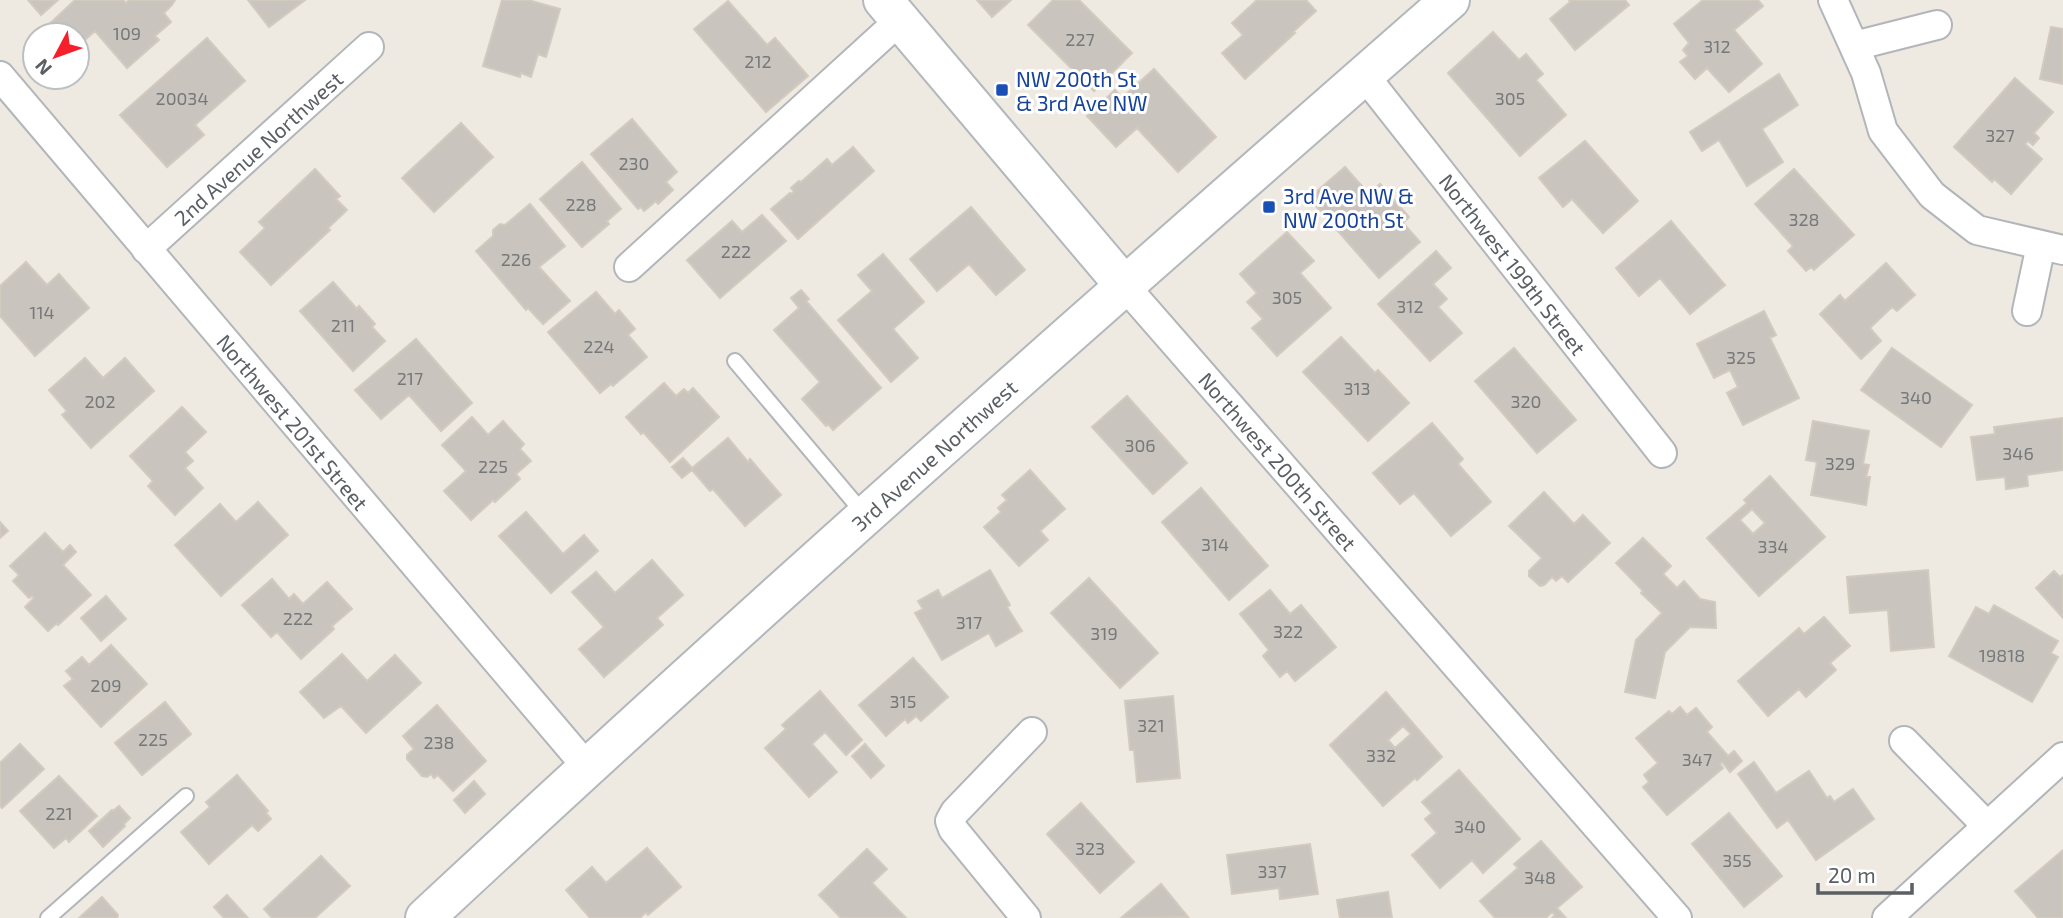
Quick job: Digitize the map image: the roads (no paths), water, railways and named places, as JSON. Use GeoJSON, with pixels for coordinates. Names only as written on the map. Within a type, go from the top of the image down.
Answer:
{"type":"FeatureCollection","features":[{"type":"Feature","properties":{"kind":"street","name":"3rd Avenue Northwest"},"geometry":{"type":"LineString","coordinates":[[425,918],[587,767],[866,516],[1124,285],[1450,0]]}},
{"type":"Feature","properties":{"kind":"street"},"geometry":{"type":"LineString","coordinates":[[1833,0],[1866,73],[1883,131],[1932,195],[1977,230],[2052,248],[2027,311]]}},
{"type":"Feature","properties":{"kind":"street"},"geometry":{"type":"LineString","coordinates":[[629,267],[892,10]]}},
{"type":"Feature","properties":{"kind":"street","name":"Northwest 200th Street"},"geometry":{"type":"LineString","coordinates":[[892,10],[1124,285],[1677,918]]}},
{"type":"Feature","properties":{"kind":"street"},"geometry":{"type":"LineString","coordinates":[[1854,46],[1937,25]]}},
{"type":"Feature","properties":{"kind":"street","name":"2nd Avenue Northwest"},"geometry":{"type":"LineString","coordinates":[[146,249],[369,47]]}},
{"type":"Feature","properties":{"kind":"street","name":"Northwest 199th Street"},"geometry":{"type":"LineString","coordinates":[[1364,75],[1662,453]]}},
{"type":"Feature","properties":{"kind":"street","name":"Northwest 201st Street"},"geometry":{"type":"LineString","coordinates":[[0,76],[587,767]]}},
{"type":"Feature","properties":{"kind":"street"},"geometry":{"type":"LineString","coordinates":[[1026,918],[953,829],[950,821],[955,812],[1032,732]]}},
{"type":"Feature","properties":{"kind":"street"},"geometry":{"type":"LineString","coordinates":[[1904,741],[1987,826]]}},
{"type":"Feature","properties":{"kind":"street"},"geometry":{"type":"LineString","coordinates":[[1887,918],[2063,757]]}},
{"type":"Feature","properties":{"kind":"lane"},"geometry":{"type":"LineString","coordinates":[[735,361],[866,516]]}},
{"type":"Feature","properties":{"kind":"lane"},"geometry":{"type":"LineString","coordinates":[[48,918],[186,796]]}},
{"type":"Feature","properties":{"kind":"place","name":"NW 200th St & 3rd Ave NW"},"geometry":{"type":"Point","coordinates":[1002,90]}},
{"type":"Feature","properties":{"kind":"place","name":"3rd Ave NW & NW 200th St"},"geometry":{"type":"Point","coordinates":[1269,207]}}]}
